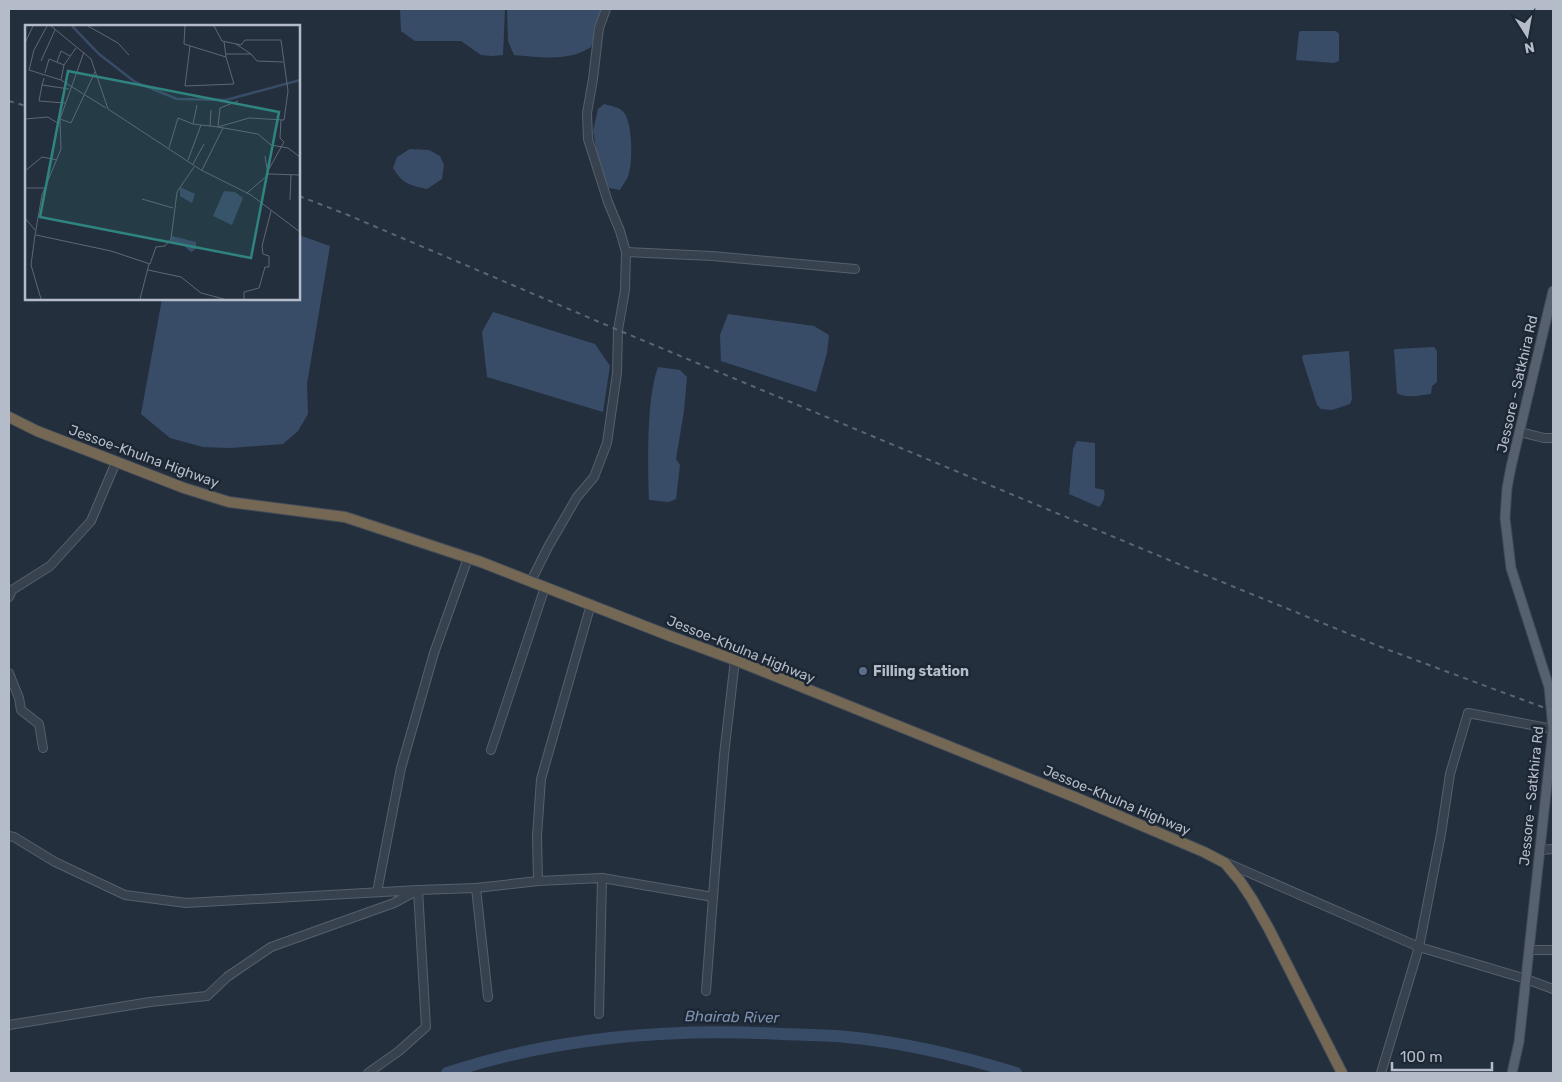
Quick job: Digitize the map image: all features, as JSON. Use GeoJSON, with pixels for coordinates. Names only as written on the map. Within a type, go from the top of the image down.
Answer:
{"type":"FeatureCollection","features":[{"type":"Feature","properties":{"kind":"highway","name":"Jessoe-Khulna Highway"},"geometry":{"type":"LineString","coordinates":[[9,417],[37,431],[116,462],[184,488],[229,502],[345,516],[468,558],[735,660],[1077,798],[1225,862],[1240,881],[1269,929],[1342,1073]]}},
{"type":"Feature","properties":{"kind":"main road","name":"Jessore - Satkhira Rd"},"geometry":{"type":"LineString","coordinates":[[1512,1073],[1519,1042],[1553,729],[1551,692],[1516,585],[1507,549],[1505,504],[1511,467],[1553,291]]}},
{"type":"Feature","properties":{"kind":"street"},"geometry":{"type":"LineString","coordinates":[[531,582],[548,547],[577,497],[594,477],[607,443],[617,373],[618,330],[624,290],[626,252],[588,139],[587,113],[599,28],[606,9]]}},
{"type":"Feature","properties":{"kind":"street"},"geometry":{"type":"LineString","coordinates":[[626,252],[712,256],[855,269]]}},
{"type":"Feature","properties":{"kind":"street"},"geometry":{"type":"LineString","coordinates":[[1520,432],[1544,438],[1553,438]]}},
{"type":"Feature","properties":{"kind":"street"},"geometry":{"type":"LineString","coordinates":[[9,597],[12,590],[50,566],[91,521],[116,462]]}},
{"type":"Feature","properties":{"kind":"street"},"geometry":{"type":"LineString","coordinates":[[377,892],[401,768],[434,653],[468,558]]}},
{"type":"Feature","properties":{"kind":"street"},"geometry":{"type":"LineString","coordinates":[[491,750],[545,587]]}},
{"type":"Feature","properties":{"kind":"street"},"geometry":{"type":"LineString","coordinates":[[538,881],[537,836],[541,779],[591,604]]}},
{"type":"Feature","properties":{"kind":"street"},"geometry":{"type":"LineString","coordinates":[[706,991],[724,755],[735,660]]}},
{"type":"Feature","properties":{"kind":"street"},"geometry":{"type":"LineString","coordinates":[[9,673],[19,698],[21,710],[39,724],[43,748]]}},
{"type":"Feature","properties":{"kind":"street"},"geometry":{"type":"LineString","coordinates":[[1381,1073],[1419,947],[1441,834],[1450,774],[1468,713],[1553,729]]}},
{"type":"Feature","properties":{"kind":"street"},"geometry":{"type":"LineString","coordinates":[[9,836],[14,837],[55,862],[124,895],[186,904],[476,888],[538,881],[602,878],[713,897]]}},
{"type":"Feature","properties":{"kind":"street"},"geometry":{"type":"LineString","coordinates":[[1540,850],[1553,849]]}},
{"type":"Feature","properties":{"kind":"street"},"geometry":{"type":"LineString","coordinates":[[1225,862],[1419,947],[1553,989]]}},
{"type":"Feature","properties":{"kind":"street"},"geometry":{"type":"LineString","coordinates":[[599,1014],[602,878]]}},
{"type":"Feature","properties":{"kind":"street"},"geometry":{"type":"LineString","coordinates":[[476,888],[488,997]]}},
{"type":"Feature","properties":{"kind":"street"},"geometry":{"type":"LineString","coordinates":[[9,1025],[150,1002],[207,996],[227,977],[271,948],[394,902],[418,890]]}},
{"type":"Feature","properties":{"kind":"street"},"geometry":{"type":"LineString","coordinates":[[368,1073],[399,1051],[426,1027],[418,890]]}},
{"type":"Feature","properties":{"kind":"street"},"geometry":{"type":"LineString","coordinates":[[1529,950],[1553,950]]}},
{"type":"Feature","properties":{"kind":"water"},"geometry":{"type":"Polygon","coordinates":[[[400,9],[505,9],[503,55],[481,55],[461,41],[415,41],[401,31],[400,9]]]}},
{"type":"Feature","properties":{"kind":"water"},"geometry":{"type":"Polygon","coordinates":[[[507,9],[603,9],[591,47],[582,52],[563,57],[533,57],[514,55],[508,41],[507,9]]]}},
{"type":"Feature","properties":{"kind":"water"},"geometry":{"type":"Polygon","coordinates":[[[1336,31],[1339,34],[1339,61],[1334,63],[1296,60],[1299,32],[1336,31]]]}},
{"type":"Feature","properties":{"kind":"water"},"geometry":{"type":"Polygon","coordinates":[[[604,104],[621,110],[625,114],[629,126],[631,160],[628,177],[620,190],[609,188],[599,165],[593,131],[598,109],[604,104]]]}},
{"type":"Feature","properties":{"kind":"water"},"geometry":{"type":"Polygon","coordinates":[[[410,149],[429,150],[440,156],[444,165],[442,179],[427,189],[403,181],[393,168],[397,157],[410,149]]]}},
{"type":"Feature","properties":{"kind":"water"},"geometry":{"type":"Polygon","coordinates":[[[300,235],[330,246],[307,384],[308,414],[298,431],[283,444],[230,448],[203,447],[170,438],[141,414],[162,300],[300,300],[300,235]]]}},
{"type":"Feature","properties":{"kind":"water"},"geometry":{"type":"Polygon","coordinates":[[[493,312],[595,344],[610,366],[603,412],[487,377],[482,332],[493,312]]]}},
{"type":"Feature","properties":{"kind":"water"},"geometry":{"type":"Polygon","coordinates":[[[728,314],[814,326],[829,335],[827,353],[816,392],[721,361],[720,335],[728,314]]]}},
{"type":"Feature","properties":{"kind":"water"},"geometry":{"type":"Polygon","coordinates":[[[1434,347],[1437,351],[1437,382],[1432,386],[1431,394],[1409,396],[1397,393],[1394,350],[1434,347]]]}},
{"type":"Feature","properties":{"kind":"water"},"geometry":{"type":"Polygon","coordinates":[[[1349,351],[1352,399],[1350,404],[1332,410],[1321,409],[1317,405],[1302,358],[1303,355],[1349,351]]]}},
{"type":"Feature","properties":{"kind":"water"},"geometry":{"type":"Polygon","coordinates":[[[658,367],[680,370],[687,377],[684,411],[676,459],[680,465],[676,499],[669,502],[649,500],[648,451],[651,397],[658,367]]]}},
{"type":"Feature","properties":{"kind":"water"},"geometry":{"type":"Polygon","coordinates":[[[1077,441],[1095,443],[1095,488],[1105,492],[1102,504],[1099,507],[1069,494],[1073,449],[1077,441]]]}},
{"type":"Feature","properties":{"kind":"waterway","name":"Bhairab River"},"geometry":{"type":"LineString","coordinates":[[447,1073],[529,1051],[571,1043],[655,1034],[698,1032],[740,1032],[868,1039],[932,1051],[1016,1073]]}},
{"type":"Feature","properties":{"kind":"railway"},"geometry":{"type":"LineString","coordinates":[[9,101],[25,106]]}},
{"type":"Feature","properties":{"kind":"railway"},"geometry":{"type":"LineString","coordinates":[[300,196],[1205,575],[1386,649],[1553,711]]}},
{"type":"Feature","properties":{"kind":"place","name":"Filling station"},"geometry":{"type":"Point","coordinates":[863,671]}}]}
